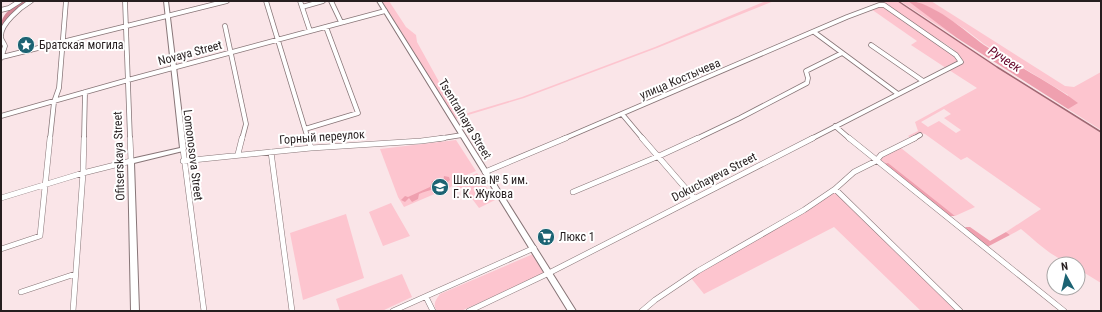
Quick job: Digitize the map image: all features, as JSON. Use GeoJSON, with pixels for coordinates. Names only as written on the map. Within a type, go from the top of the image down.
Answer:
{"type":"FeatureCollection","features":[{"type":"Feature","properties":{"kind":"street"},"geometry":{"type":"LineString","coordinates":[[1,10],[9,8],[20,1]]}},
{"type":"Feature","properties":{"kind":"street"},"geometry":{"type":"LineString","coordinates":[[31,1],[8,20],[2,31],[1,36],[5,46],[2,58],[126,25],[227,1]]}},
{"type":"Feature","properties":{"kind":"street"},"geometry":{"type":"LineString","coordinates":[[1,249],[40,236],[44,185],[54,102],[59,88],[66,1]]}},
{"type":"Feature","properties":{"kind":"street","name":"Ofitserskaya Street"},"geometry":{"type":"LineString","coordinates":[[125,1],[135,311]]}},
{"type":"Feature","properties":{"kind":"street","name":"Lomonosova Street"},"geometry":{"type":"LineString","coordinates":[[166,1],[172,68],[183,149],[183,161],[204,311]]}},
{"type":"Feature","properties":{"kind":"street"},"geometry":{"type":"LineString","coordinates":[[266,1],[310,148]]}},
{"type":"Feature","properties":{"kind":"street"},"geometry":{"type":"LineString","coordinates":[[300,1],[310,31]]}},
{"type":"Feature","properties":{"kind":"street"},"geometry":{"type":"LineString","coordinates":[[302,7],[323,1]]}},
{"type":"Feature","properties":{"kind":"street"},"geometry":{"type":"LineString","coordinates":[[332,1],[341,22]]}},
{"type":"Feature","properties":{"kind":"street","name":"Tsentralnaya Street"},"geometry":{"type":"LineString","coordinates":[[379,1],[484,172],[534,248],[572,311]]}},
{"type":"Feature","properties":{"kind":"street","name":"улица Костычева"},"geometry":{"type":"LineString","coordinates":[[484,172],[853,14],[878,5],[884,5],[956,55]]}},
{"type":"Feature","properties":{"kind":"street","name":"Novaya Street"},"geometry":{"type":"LineString","coordinates":[[1,116],[172,68],[386,11]]}},
{"type":"Feature","properties":{"kind":"street"},"geometry":{"type":"LineString","coordinates":[[225,26],[246,124],[238,154]]}},
{"type":"Feature","properties":{"kind":"street"},"geometry":{"type":"LineString","coordinates":[[305,129],[358,113],[326,27]]}},
{"type":"Feature","properties":{"kind":"street"},"geometry":{"type":"LineString","coordinates":[[814,32],[898,94]]}},
{"type":"Feature","properties":{"kind":"street"},"geometry":{"type":"LineString","coordinates":[[871,45],[923,81]]}},
{"type":"Feature","properties":{"kind":"street"},"geometry":{"type":"LineString","coordinates":[[573,192],[659,156],[740,118],[807,83],[808,78],[806,71],[842,53]]}},
{"type":"Feature","properties":{"kind":"street","name":"Dokuchayeva Street"},"geometry":{"type":"LineString","coordinates":[[469,311],[549,273],[961,62],[956,55]]}},
{"type":"Feature","properties":{"kind":"street"},"geometry":{"type":"LineString","coordinates":[[73,311],[82,173],[85,92]]}},
{"type":"Feature","properties":{"kind":"street"},"geometry":{"type":"LineString","coordinates":[[622,114],[694,198]]}},
{"type":"Feature","properties":{"kind":"street"},"geometry":{"type":"LineString","coordinates":[[835,126],[876,161],[1064,311]]}},
{"type":"Feature","properties":{"kind":"street","name":"Горный переулок"},"geometry":{"type":"LineString","coordinates":[[183,161],[238,154],[420,141],[462,135]]}},
{"type":"Feature","properties":{"kind":"street"},"geometry":{"type":"LineString","coordinates":[[642,311],[655,300],[693,274],[804,210],[835,189],[854,172],[876,161],[881,155],[920,135]]}},
{"type":"Feature","properties":{"kind":"street"},"geometry":{"type":"LineString","coordinates":[[1,198],[82,173],[183,149]]}},
{"type":"Feature","properties":{"kind":"street"},"geometry":{"type":"LineString","coordinates":[[271,152],[292,311]]}},
{"type":"Feature","properties":{"kind":"street"},"geometry":{"type":"LineString","coordinates":[[835,189],[960,311]]}},
{"type":"Feature","properties":{"kind":"street"},"geometry":{"type":"LineString","coordinates":[[393,311],[534,248]]}},
{"type":"Feature","properties":{"kind":"street"},"geometry":{"type":"LineString","coordinates":[[21,292],[76,274]]}},
{"type":"Feature","properties":{"kind":"street"},"geometry":{"type":"LineString","coordinates":[[426,297],[433,311]]}},
{"type":"Feature","properties":{"kind":"shaded area"},"geometry":{"type":"Polygon","coordinates":[[[382,1],[389,1],[406,27],[416,35],[417,42],[458,116],[522,97],[655,47],[766,1],[774,1],[657,48],[524,98],[455,119],[382,1]]]}},
{"type":"Feature","properties":{"kind":"shaded area"},"geometry":{"type":"Polygon","coordinates":[[[897,1],[1101,133],[1101,283],[1086,274],[1086,256],[1055,256],[1021,229],[1010,235],[1006,232],[1041,209],[967,157],[961,160],[925,134],[921,133],[911,138],[908,136],[918,131],[915,122],[977,88],[949,70],[964,62],[953,49],[941,41],[939,43],[883,2],[897,1]],[[944,109],[921,122],[928,127],[939,121],[956,133],[961,130],[944,118],[951,114],[944,109]]]}},
{"type":"Feature","properties":{"kind":"shaded area"},"geometry":{"type":"Polygon","coordinates":[[[900,1],[909,1],[957,38],[900,1]]]}},
{"type":"Feature","properties":{"kind":"shaded area"},"geometry":{"type":"Polygon","coordinates":[[[908,1],[917,2],[938,11],[984,45],[1055,87],[1078,103],[1068,109],[957,38],[908,1]]]}},
{"type":"Feature","properties":{"kind":"shaded area"},"geometry":{"type":"Polygon","coordinates":[[[915,1],[931,1],[1065,86],[1074,87],[1101,72],[1101,130],[1068,109],[1068,95],[984,44],[966,30],[935,10],[915,1]]]}},
{"type":"Feature","properties":{"kind":"shaded area"},"geometry":{"type":"Polygon","coordinates":[[[883,6],[958,59],[958,62],[946,68],[911,45],[917,41],[871,9],[883,6]]]}},
{"type":"Feature","properties":{"kind":"shaded area"},"geometry":{"type":"Polygon","coordinates":[[[456,140],[476,171],[457,179],[451,187],[404,207],[398,197],[380,149],[456,140]]]}},
{"type":"Feature","properties":{"kind":"shaded area"},"geometry":{"type":"Polygon","coordinates":[[[901,148],[975,207],[955,216],[883,164],[880,160],[883,156],[901,148]]]}},
{"type":"Feature","properties":{"kind":"shaded area"},"geometry":{"type":"Polygon","coordinates":[[[888,163],[955,216],[948,216],[883,164],[888,163]]]}},
{"type":"Feature","properties":{"kind":"shaded area"},"geometry":{"type":"Polygon","coordinates":[[[477,173],[495,200],[479,208],[464,188],[455,189],[461,181],[477,173]]]}},
{"type":"Feature","properties":{"kind":"shaded area"},"geometry":{"type":"Polygon","coordinates":[[[444,176],[449,177],[450,180],[447,183],[419,194],[418,199],[412,202],[409,198],[405,202],[401,200],[405,196],[408,197],[430,187],[432,181],[436,180],[443,182],[444,176]]]}},
{"type":"Feature","properties":{"kind":"shaded area"},"geometry":{"type":"Polygon","coordinates":[[[834,193],[840,195],[958,311],[921,311],[834,227],[704,294],[691,278],[834,193]]]}},
{"type":"Feature","properties":{"kind":"shaded area"},"geometry":{"type":"Polygon","coordinates":[[[391,203],[410,236],[383,246],[369,212],[391,203]]]}},
{"type":"Feature","properties":{"kind":"shaded area"},"geometry":{"type":"Polygon","coordinates":[[[346,214],[364,278],[303,300],[290,233],[346,214]]]}},
{"type":"Feature","properties":{"kind":"shaded area"},"geometry":{"type":"Polygon","coordinates":[[[965,227],[970,227],[990,241],[1006,232],[1010,235],[987,247],[971,235],[965,227]]]}},
{"type":"Feature","properties":{"kind":"shaded area"},"geometry":{"type":"Polygon","coordinates":[[[533,254],[546,273],[461,311],[437,311],[435,302],[440,294],[533,254]]]}},
{"type":"Feature","properties":{"kind":"shaded area"},"geometry":{"type":"Polygon","coordinates":[[[402,274],[412,297],[382,311],[340,311],[336,299],[402,274]]]}},
{"type":"Feature","properties":{"kind":"waterway"},"geometry":{"type":"LineString","coordinates":[[1,25],[12,10],[26,1]]}},
{"type":"Feature","properties":{"kind":"waterway","name":"Ручеек"},"geometry":{"type":"LineString","coordinates":[[898,1],[997,67],[1101,132]]}},
{"type":"Feature","properties":{"kind":"place","name":"Братская могила"},"geometry":{"type":"Point","coordinates":[26,45]}},
{"type":"Feature","properties":{"kind":"place","name":"Школа № 5 им. Г. К. Жукова"},"geometry":{"type":"Point","coordinates":[440,187]}},
{"type":"Feature","properties":{"kind":"place","name":"Люкс 1"},"geometry":{"type":"Point","coordinates":[546,237]}}]}
